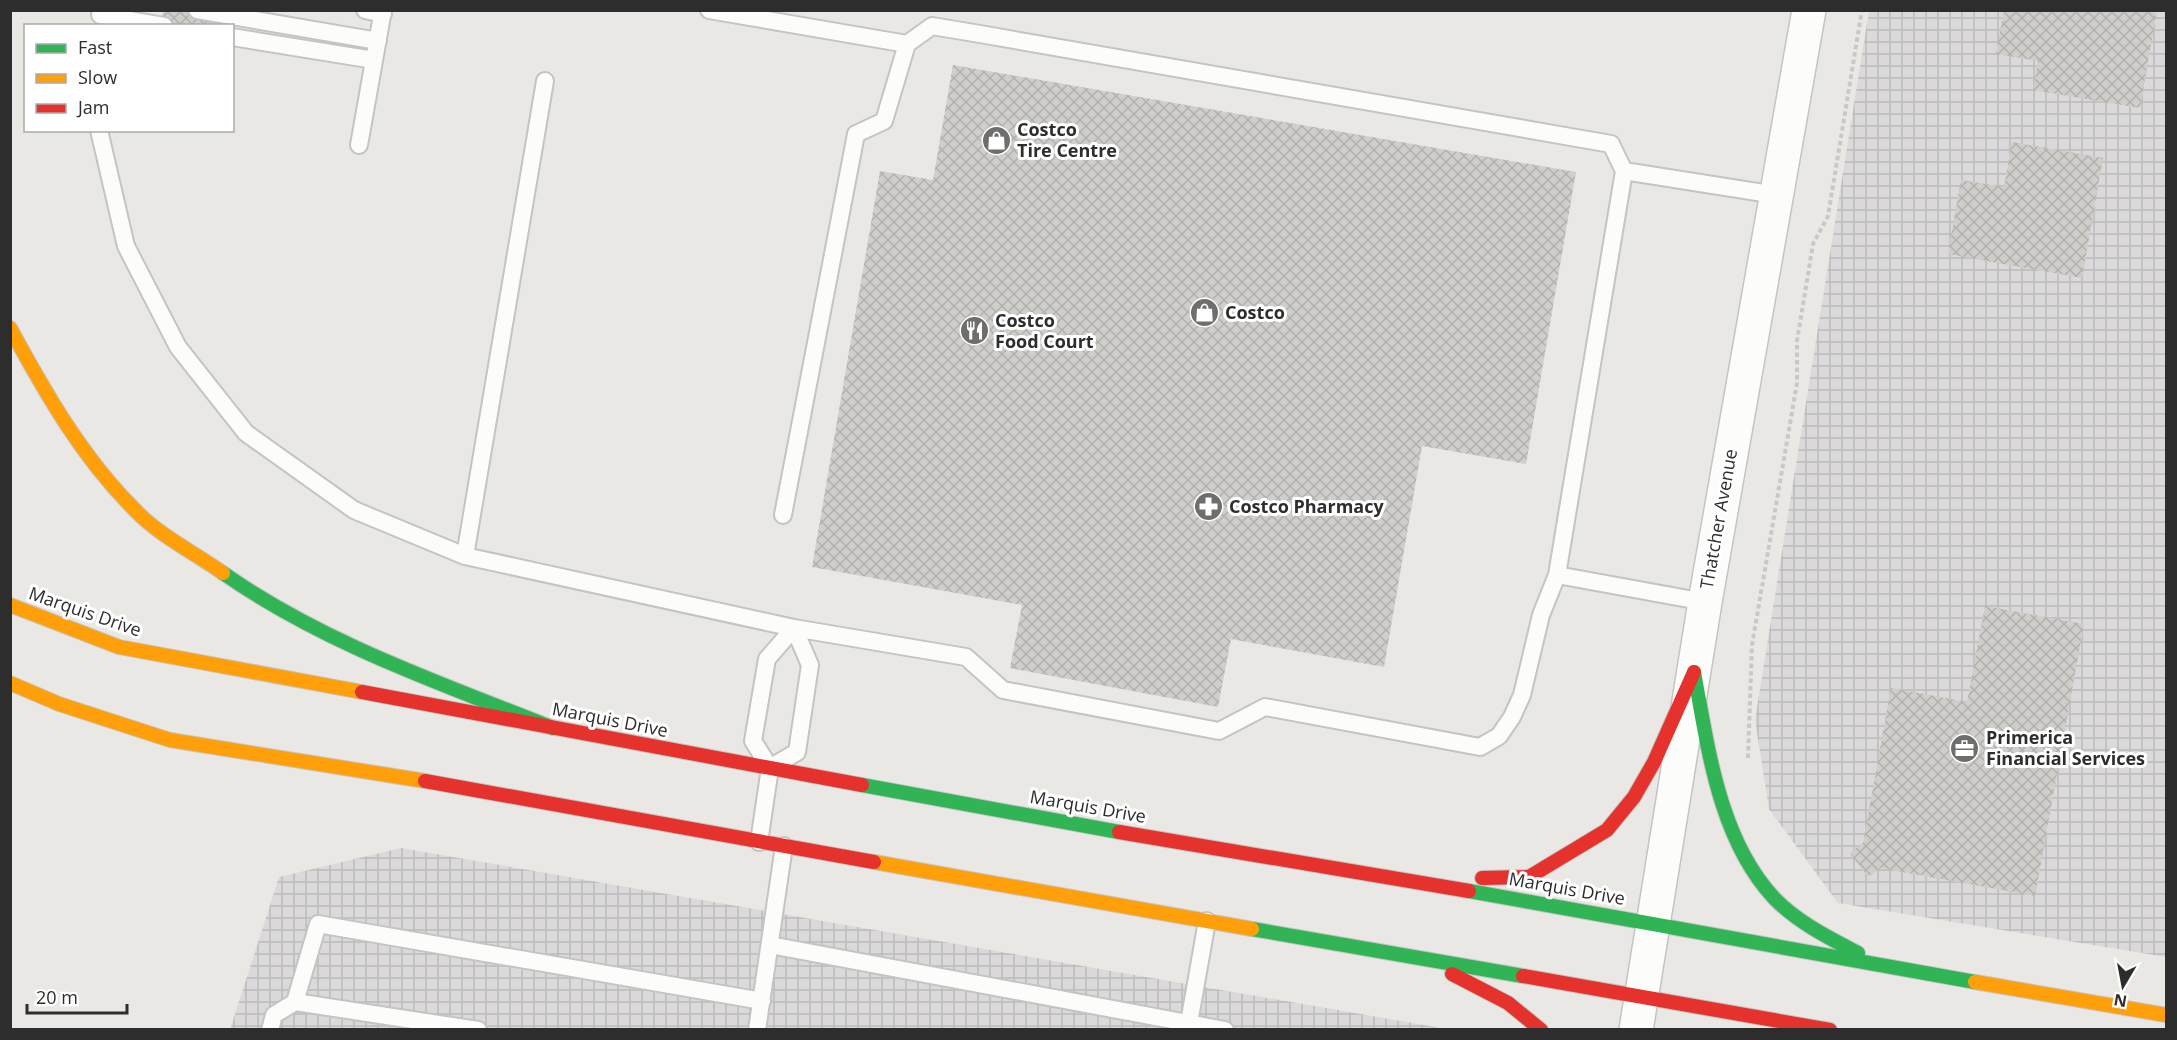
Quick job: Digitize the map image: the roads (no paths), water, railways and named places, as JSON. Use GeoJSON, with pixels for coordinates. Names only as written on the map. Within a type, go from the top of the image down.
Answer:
{"type":"FeatureCollection","features":[{"type":"Feature","properties":{"kind":"main road"},"geometry":{"type":"LineString","coordinates":[[10,328],[63,419],[94,465],[138,514],[244,588],[353,648],[553,728]]}},
{"type":"Feature","properties":{"kind":"main road","name":"Marquis Drive"},"geometry":{"type":"LineString","coordinates":[[10,605],[118,647],[1096,828],[1412,880],[2166,1016]]}},
{"type":"Feature","properties":{"kind":"main road"},"geometry":{"type":"LineString","coordinates":[[1412,880],[1529,877],[1607,830],[1634,797],[1654,762],[1694,672]]}},
{"type":"Feature","properties":{"kind":"main road"},"geometry":{"type":"LineString","coordinates":[[1694,672],[1710,761],[1745,860],[1765,888],[1795,915],[1831,939],[1880,965]]}},
{"type":"Feature","properties":{"kind":"main road"},"geometry":{"type":"LineString","coordinates":[[10,683],[59,704],[170,740],[412,779],[1830,1029]]}},
{"type":"Feature","properties":{"kind":"main road"},"geometry":{"type":"LineString","coordinates":[[1423,959],[1508,1003],[1541,1029]]}},
{"type":"Feature","properties":{"kind":"street","name":"Thatcher Avenue"},"geometry":{"type":"LineString","coordinates":[[1636,1029],[1655,923],[1705,602],[1809,10]]}},
{"type":"Feature","properties":{"kind":"lane"},"geometry":{"type":"LineString","coordinates":[[196,10],[378,41]]}},
{"type":"Feature","properties":{"kind":"lane"},"geometry":{"type":"LineString","coordinates":[[359,145],[383,12],[364,10]]}},
{"type":"Feature","properties":{"kind":"lane"},"geometry":{"type":"LineString","coordinates":[[709,10],[907,44]]}},
{"type":"Feature","properties":{"kind":"lane"},"geometry":{"type":"LineString","coordinates":[[100,17],[150,24]]}},
{"type":"Feature","properties":{"kind":"lane"},"geometry":{"type":"LineString","coordinates":[[99,132],[126,246],[178,347],[246,433],[354,510],[465,556],[794,628],[966,657],[1003,690],[1219,731],[1265,707],[1480,747],[1499,736],[1512,717],[1522,695],[1541,615],[1557,575],[1624,171],[1611,144],[932,26],[907,44],[884,121],[856,134],[783,515]]}},
{"type":"Feature","properties":{"kind":"lane"},"geometry":{"type":"LineString","coordinates":[[234,37],[374,60]]}},
{"type":"Feature","properties":{"kind":"lane"},"geometry":{"type":"LineString","coordinates":[[465,556],[545,81]]}},
{"type":"Feature","properties":{"kind":"lane"},"geometry":{"type":"LineString","coordinates":[[1624,171],[1776,195]]}},
{"type":"Feature","properties":{"kind":"lane"},"geometry":{"type":"LineString","coordinates":[[1557,575],[1705,602]]}},
{"type":"Feature","properties":{"kind":"lane"},"geometry":{"type":"LineString","coordinates":[[770,768],[797,752],[810,666],[794,628]]}},
{"type":"Feature","properties":{"kind":"lane"},"geometry":{"type":"LineString","coordinates":[[759,842],[770,768],[753,741],[767,659],[794,628]]}},
{"type":"Feature","properties":{"kind":"lane"},"geometry":{"type":"LineString","coordinates":[[757,1029],[784,846]]}},
{"type":"Feature","properties":{"kind":"lane"},"geometry":{"type":"LineString","coordinates":[[1189,1023],[1208,921]]}},
{"type":"Feature","properties":{"kind":"lane"},"geometry":{"type":"LineString","coordinates":[[295,1002],[318,924],[762,1001]]}},
{"type":"Feature","properties":{"kind":"lane"},"geometry":{"type":"LineString","coordinates":[[770,945],[1225,1029]]}},
{"type":"Feature","properties":{"kind":"lane"},"geometry":{"type":"LineString","coordinates":[[270,1029],[274,1015],[295,1002],[478,1029]]}},
{"type":"Feature","properties":{"kind":"place","name":"Costco Tire Centre"},"geometry":{"type":"Point","coordinates":[996,140]}},
{"type":"Feature","properties":{"kind":"place","name":"Costco"},"geometry":{"type":"Point","coordinates":[1204,313]}},
{"type":"Feature","properties":{"kind":"place","name":"Costco Food Court"},"geometry":{"type":"Point","coordinates":[974,331]}},
{"type":"Feature","properties":{"kind":"place","name":"Costco Pharmacy"},"geometry":{"type":"Point","coordinates":[1208,507]}},
{"type":"Feature","properties":{"kind":"place","name":"Primerica Financial Services"},"geometry":{"type":"Point","coordinates":[1965,748]}}]}
